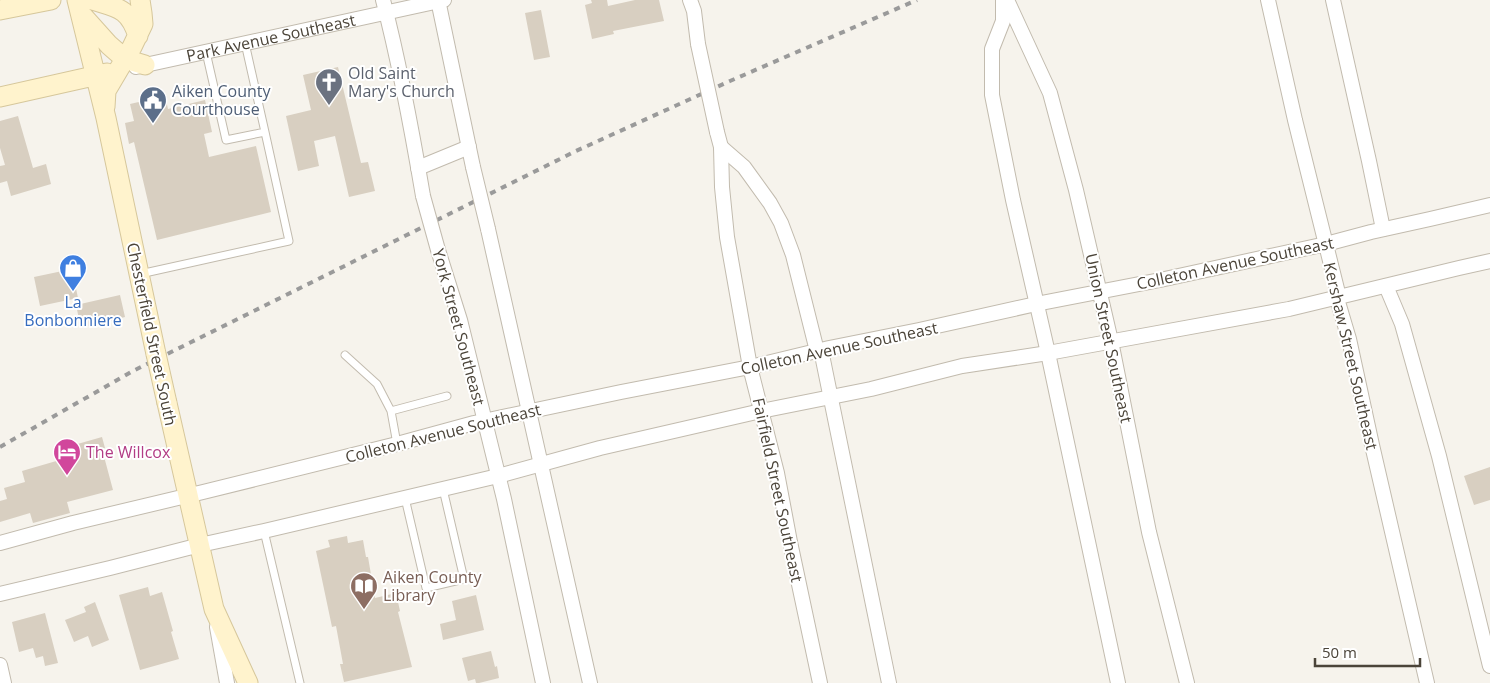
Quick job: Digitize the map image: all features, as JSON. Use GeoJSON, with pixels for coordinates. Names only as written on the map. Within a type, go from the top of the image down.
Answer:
{"type":"FeatureCollection","features":[{"type":"Feature","properties":{"kind":"main road"},"geometry":{"type":"LineString","coordinates":[[0,10],[51,0]]}},
{"type":"Feature","properties":{"kind":"main road","name":"Chesterfield Street South"},"geometry":{"type":"LineString","coordinates":[[106,118],[104,104],[106,91],[138,36],[142,24],[140,0]]}},
{"type":"Feature","properties":{"kind":"main road"},"geometry":{"type":"LineString","coordinates":[[83,4],[115,7],[129,16],[138,36]]}},
{"type":"Feature","properties":{"kind":"main road"},"geometry":{"type":"LineString","coordinates":[[83,4],[122,65]]}},
{"type":"Feature","properties":{"kind":"main road","name":"Chesterfield Street South"},"geometry":{"type":"LineString","coordinates":[[83,4],[96,76],[149,321],[214,609],[248,683]]}},
{"type":"Feature","properties":{"kind":"main road"},"geometry":{"type":"LineString","coordinates":[[0,97],[96,76],[122,65],[145,65]]}},
{"type":"Feature","properties":{"kind":"street"},"geometry":{"type":"LineString","coordinates":[[440,0],[473,167],[590,683]]}},
{"type":"Feature","properties":{"kind":"street","name":"Park Avenue Southeast"},"geometry":{"type":"LineString","coordinates":[[145,65],[245,43],[385,6],[440,0]]}},
{"type":"Feature","properties":{"kind":"street"},"geometry":{"type":"LineString","coordinates":[[1003,0],[1003,21],[992,49],[992,95],[1118,683]]}},
{"type":"Feature","properties":{"kind":"street","name":"Union Street Southeast"},"geometry":{"type":"LineString","coordinates":[[1007,0],[1050,93],[1076,190],[1111,341],[1149,532],[1187,683]]}},
{"type":"Feature","properties":{"kind":"street","name":"Kershaw Street Southeast"},"geometry":{"type":"LineString","coordinates":[[1268,0],[1295,120],[1339,297],[1338,302],[1349,339],[1427,683]]}},
{"type":"Feature","properties":{"kind":"street"},"geometry":{"type":"LineString","coordinates":[[1334,0],[1383,229]]}},
{"type":"Feature","properties":{"kind":"street","name":"Fairfield Street Southeast"},"geometry":{"type":"LineString","coordinates":[[694,4],[698,44],[721,147],[722,186],[727,237],[750,367],[777,473],[820,683]]}},
{"type":"Feature","properties":{"kind":"street","name":"York Street Southeast"},"geometry":{"type":"LineString","coordinates":[[385,6],[423,196],[460,320],[498,476],[542,683]]}},
{"type":"Feature","properties":{"kind":"street"},"geometry":{"type":"LineString","coordinates":[[418,168],[469,147]]}},
{"type":"Feature","properties":{"kind":"street"},"geometry":{"type":"LineString","coordinates":[[721,147],[744,167],[770,203],[781,223],[793,255],[830,397],[889,683]]}},
{"type":"Feature","properties":{"kind":"street","name":"Colleton Avenue Southeast"},"geometry":{"type":"LineString","coordinates":[[0,543],[73,522],[188,496],[484,421],[750,367],[819,350],[1036,304],[1160,280],[1326,244],[1490,205]]}},
{"type":"Feature","properties":{"kind":"street"},"geometry":{"type":"LineString","coordinates":[[0,594],[200,545],[498,476],[600,448],[761,410],[871,389],[962,366],[1048,353],[1289,309],[1490,261]]}},
{"type":"Feature","properties":{"kind":"street"},"geometry":{"type":"LineString","coordinates":[[1386,286],[1402,324],[1431,428],[1490,666]]}},
{"type":"Feature","properties":{"kind":"street"},"geometry":{"type":"LineString","coordinates":[[214,609],[227,683]]}},
{"type":"Feature","properties":{"kind":"street"},"geometry":{"type":"LineString","coordinates":[[0,665],[4,683]]}},
{"type":"Feature","properties":{"kind":"lane"},"geometry":{"type":"LineString","coordinates":[[139,274],[289,241],[245,43]]}},
{"type":"Feature","properties":{"kind":"lane"},"geometry":{"type":"LineString","coordinates":[[206,52],[226,140],[265,132]]}},
{"type":"Feature","properties":{"kind":"lane"},"geometry":{"type":"LineString","coordinates":[[345,355],[377,384],[391,411],[397,444]]}},
{"type":"Feature","properties":{"kind":"lane"},"geometry":{"type":"LineString","coordinates":[[391,411],[447,396]]}},
{"type":"Feature","properties":{"kind":"lane"},"geometry":{"type":"LineString","coordinates":[[405,498],[426,588],[464,579],[443,489]]}},
{"type":"Feature","properties":{"kind":"lane"},"geometry":{"type":"LineString","coordinates":[[264,531],[300,683]]}},
{"type":"Feature","properties":{"kind":"building"},"geometry":{"type":"Polygon","coordinates":[[[591,0],[607,0],[608,6],[635,0],[659,0],[664,21],[613,31],[614,34],[592,39],[585,5],[592,3],[591,0]]]}},
{"type":"Feature","properties":{"kind":"building"},"geometry":{"type":"Polygon","coordinates":[[[541,10],[550,57],[534,60],[525,13],[541,10]]]}},
{"type":"Feature","properties":{"kind":"building","name":"Old Saint Mary's Church"},"geometry":{"type":"Polygon","coordinates":[[[338,67],[361,163],[368,162],[375,191],[349,197],[335,136],[314,141],[319,166],[298,171],[286,116],[311,110],[303,75],[338,67]]]}},
{"type":"Feature","properties":{"kind":"building"},"geometry":{"type":"Polygon","coordinates":[[[156,98],[157,102],[166,100],[168,109],[205,100],[212,132],[204,134],[209,157],[256,146],[271,212],[157,240],[134,142],[129,144],[125,123],[134,121],[130,104],[156,98]]]}},
{"type":"Feature","properties":{"kind":"building"},"geometry":{"type":"Polygon","coordinates":[[[18,116],[33,168],[46,164],[51,184],[11,196],[7,181],[0,183],[0,166],[5,165],[0,148],[0,121],[18,116]]]}},
{"type":"Feature","properties":{"kind":"building"},"geometry":{"type":"Polygon","coordinates":[[[72,269],[78,298],[40,306],[34,277],[72,269]]]}},
{"type":"Feature","properties":{"kind":"building"},"geometry":{"type":"Polygon","coordinates":[[[120,295],[125,317],[81,328],[76,305],[120,295]]]}},
{"type":"Feature","properties":{"kind":"building","name":"The Willcox"},"geometry":{"type":"Polygon","coordinates":[[[102,437],[105,448],[102,449],[113,490],[67,502],[70,513],[33,523],[30,513],[0,522],[0,501],[7,499],[4,488],[25,482],[22,471],[70,457],[67,447],[102,437]]]}},
{"type":"Feature","properties":{"kind":"building"},"geometry":{"type":"Polygon","coordinates":[[[1490,467],[1490,500],[1474,505],[1464,476],[1490,467]]]}},
{"type":"Feature","properties":{"kind":"building","name":"Aiken County Library"},"geometry":{"type":"Polygon","coordinates":[[[347,536],[348,543],[363,540],[375,598],[396,593],[400,611],[398,612],[412,667],[344,682],[340,664],[343,664],[336,626],[332,627],[316,551],[330,547],[328,540],[347,536]]]}},
{"type":"Feature","properties":{"kind":"building"},"geometry":{"type":"Polygon","coordinates":[[[148,587],[150,596],[162,592],[179,659],[140,670],[119,595],[148,587]]]}},
{"type":"Feature","properties":{"kind":"building"},"geometry":{"type":"Polygon","coordinates":[[[476,595],[484,630],[443,640],[440,624],[456,620],[452,601],[476,595]]]}},
{"type":"Feature","properties":{"kind":"building"},"geometry":{"type":"Polygon","coordinates":[[[95,602],[109,640],[92,647],[88,636],[74,642],[65,620],[86,612],[84,607],[95,602]]]}},
{"type":"Feature","properties":{"kind":"building"},"geometry":{"type":"Polygon","coordinates":[[[45,613],[58,663],[45,666],[43,656],[36,658],[33,648],[19,652],[12,622],[45,613]]]}},
{"type":"Feature","properties":{"kind":"building"},"geometry":{"type":"Polygon","coordinates":[[[491,651],[499,678],[479,683],[476,683],[475,679],[468,681],[462,658],[491,651]]]}},
{"type":"Feature","properties":{"kind":"railway"},"geometry":{"type":"LineString","coordinates":[[0,447],[133,371],[576,151],[730,81],[917,0]]}},
{"type":"Feature","properties":{"kind":"place","name":"Old Saint Mary's Church"},"geometry":{"type":"Point","coordinates":[329,106]}},
{"type":"Feature","properties":{"kind":"place","name":"Aiken County Courthouse"},"geometry":{"type":"Point","coordinates":[153,124]}},
{"type":"Feature","properties":{"kind":"place","name":"La Bonbonniere"},"geometry":{"type":"Point","coordinates":[73,292]}},
{"type":"Feature","properties":{"kind":"place","name":"The Willcox"},"geometry":{"type":"Point","coordinates":[67,476]}},
{"type":"Feature","properties":{"kind":"place","name":"Aiken County Library"},"geometry":{"type":"Point","coordinates":[364,610]}}]}
